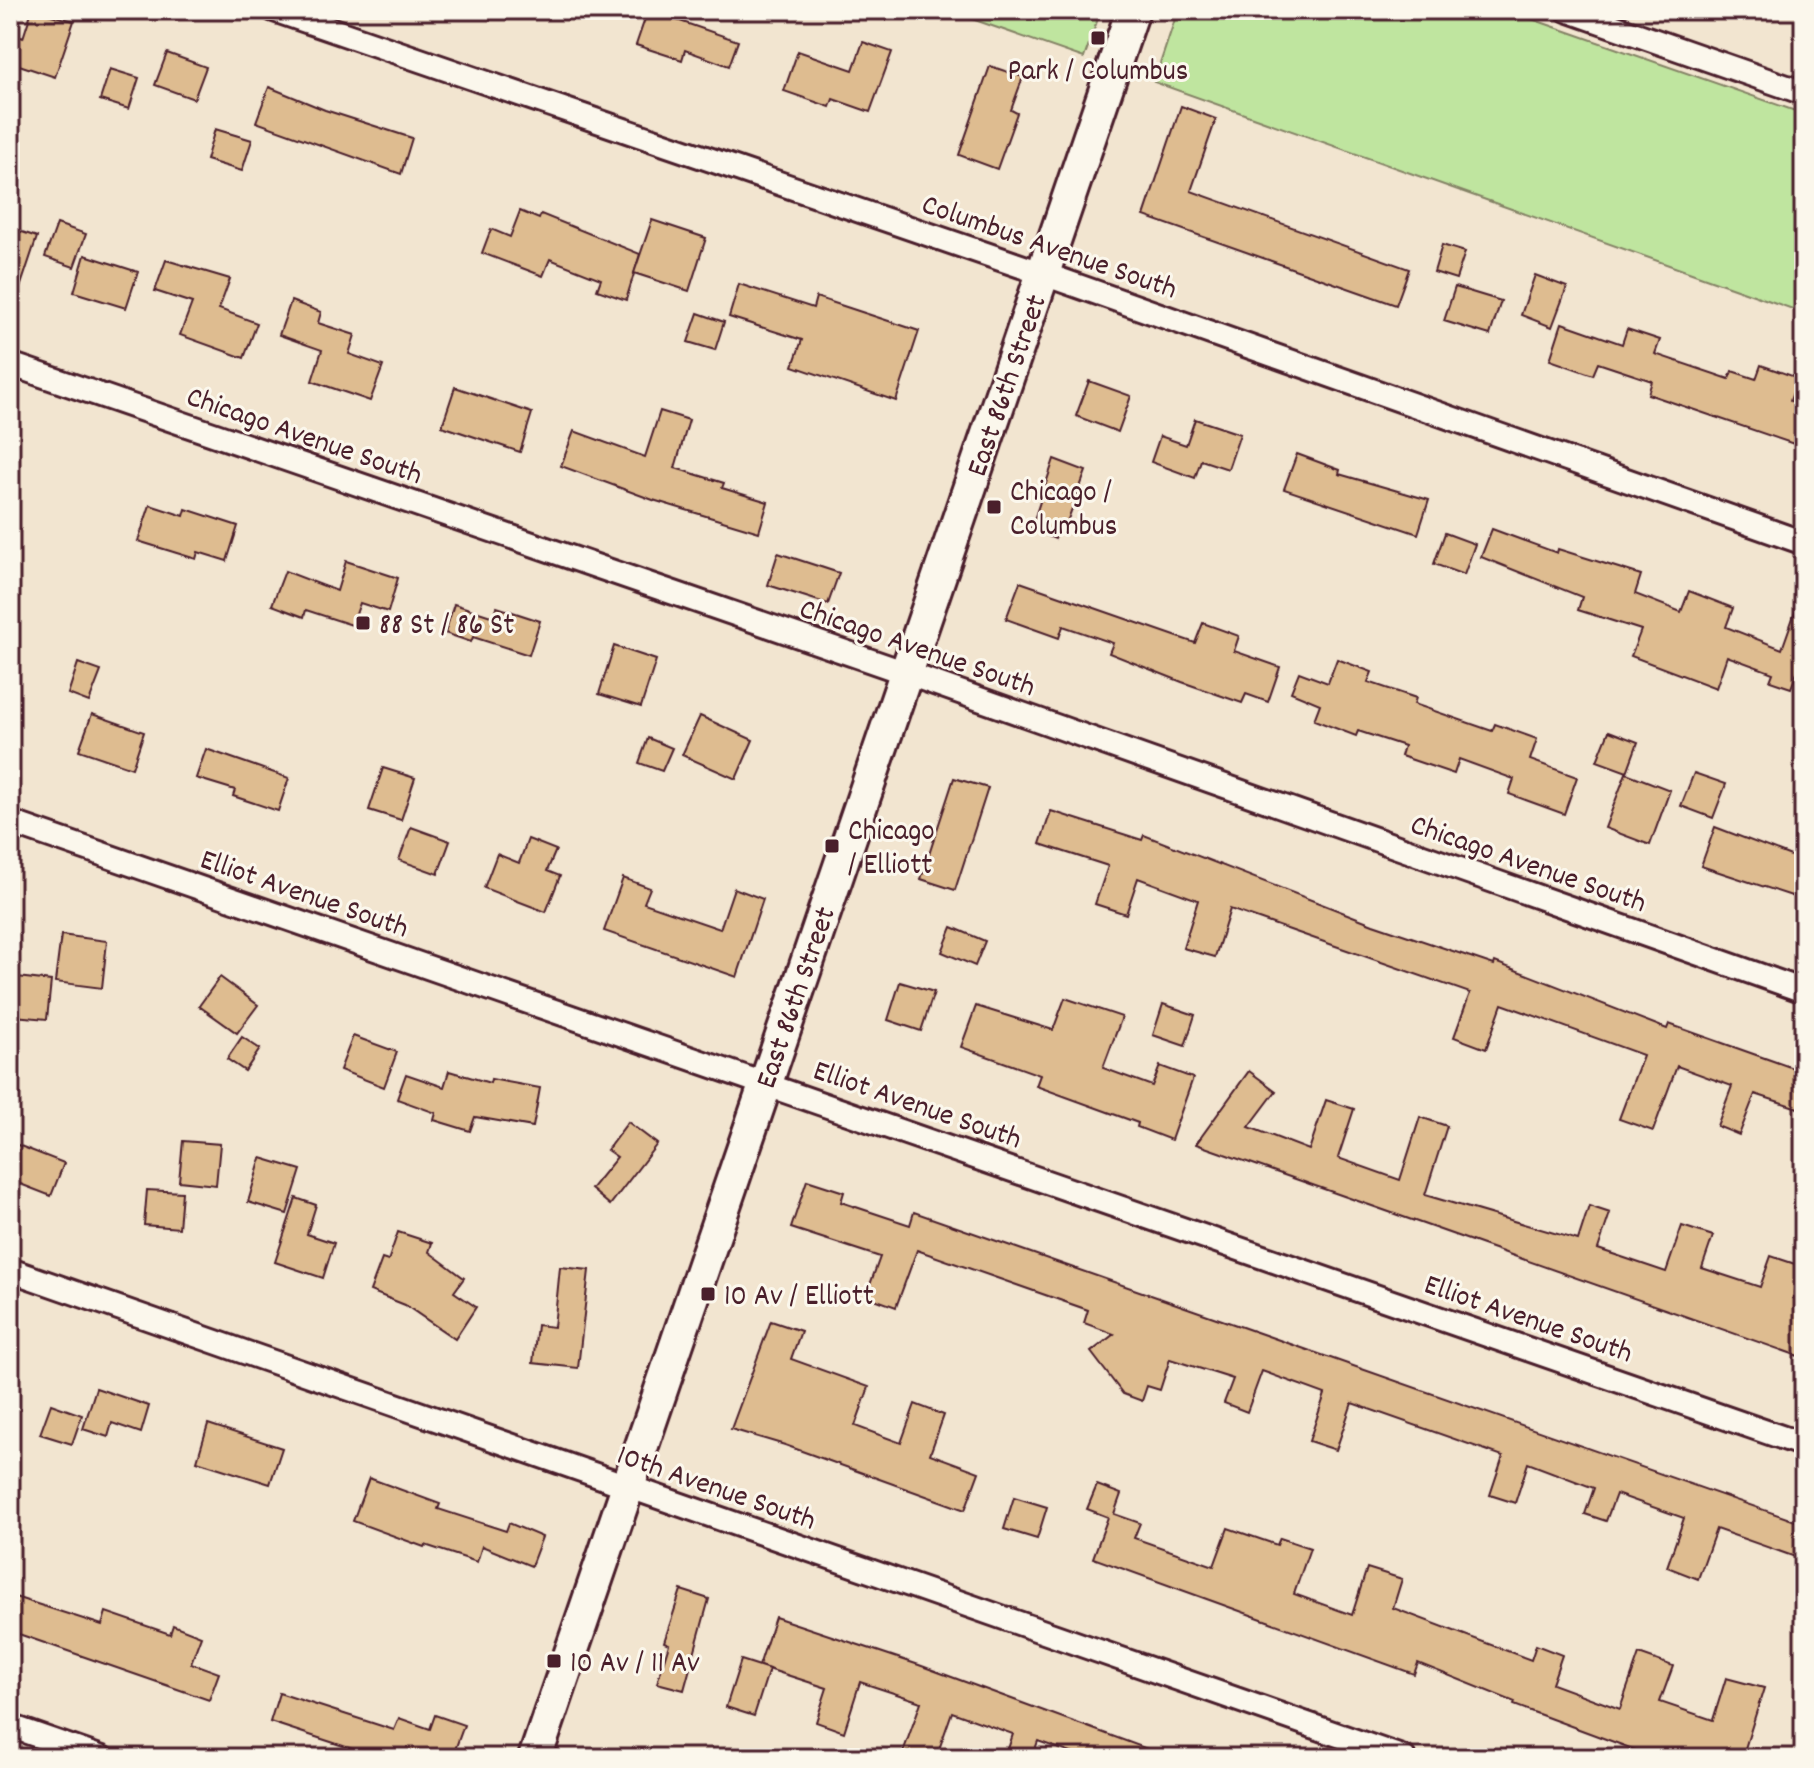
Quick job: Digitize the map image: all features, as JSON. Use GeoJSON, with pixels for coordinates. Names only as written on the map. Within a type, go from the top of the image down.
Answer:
{"type":"FeatureCollection","features":[{"type":"Feature","properties":{"kind":"street","name":"Columbus Avenue South"},"geometry":{"type":"LineString","coordinates":[[274,10],[1044,274],[1804,543]]}},
{"type":"Feature","properties":{"kind":"street","name":"East 86th Street"},"geometry":{"type":"LineString","coordinates":[[535,1758],[1133,10]]}},
{"type":"Feature","properties":{"kind":"street"},"geometry":{"type":"LineString","coordinates":[[1567,10],[1804,93]]}},
{"type":"Feature","properties":{"kind":"street","name":"Chicago Avenue South"},"geometry":{"type":"LineString","coordinates":[[10,364],[906,673],[1804,991]]}},
{"type":"Feature","properties":{"kind":"street","name":"Elliot Avenue South"},"geometry":{"type":"LineString","coordinates":[[10,822],[1804,1445]]}},
{"type":"Feature","properties":{"kind":"street","name":"10th Avenue South"},"geometry":{"type":"LineString","coordinates":[[10,1270],[1404,1758]]}},
{"type":"Feature","properties":{"kind":"street"},"geometry":{"type":"LineString","coordinates":[[10,1726],[102,1758]]}},
{"type":"Feature","properties":{"kind":"green space"},"geometry":{"type":"Polygon","coordinates":[[[946,10],[1101,10],[1084,58],[946,10]]]}},
{"type":"Feature","properties":{"kind":"green space"},"geometry":{"type":"Polygon","coordinates":[[[1178,10],[1506,10],[1804,114],[1804,313],[1154,82],[1178,10]]]}},
{"type":"Feature","properties":{"kind":"building"},"geometry":{"type":"Polygon","coordinates":[[[32,10],[74,21],[55,77],[10,62],[10,33],[23,38],[32,10]]]}},
{"type":"Feature","properties":{"kind":"building"},"geometry":{"type":"Polygon","coordinates":[[[648,10],[738,41],[729,66],[685,50],[682,60],[636,45],[648,10]]]}},
{"type":"Feature","properties":{"kind":"building"},"geometry":{"type":"Polygon","coordinates":[[[863,42],[892,52],[870,112],[833,99],[830,107],[784,91],[798,51],[853,70],[863,42]]]}},
{"type":"Feature","properties":{"kind":"building"},"geometry":{"type":"Polygon","coordinates":[[[167,53],[206,67],[194,99],[155,85],[167,53]]]}},
{"type":"Feature","properties":{"kind":"building"},"geometry":{"type":"Polygon","coordinates":[[[990,66],[1023,77],[1011,110],[1017,113],[997,169],[959,155],[990,66]]]}},
{"type":"Feature","properties":{"kind":"building"},"geometry":{"type":"Polygon","coordinates":[[[110,69],[139,78],[129,109],[100,100],[110,69]]]}},
{"type":"Feature","properties":{"kind":"building"},"geometry":{"type":"Polygon","coordinates":[[[269,87],[325,110],[412,138],[401,174],[256,122],[269,87]]]}},
{"type":"Feature","properties":{"kind":"building"},"geometry":{"type":"Polygon","coordinates":[[[1181,106],[1216,119],[1191,191],[1409,269],[1396,305],[1144,216],[1181,106]]]}},
{"type":"Feature","properties":{"kind":"building"},"geometry":{"type":"Polygon","coordinates":[[[215,129],[252,140],[242,171],[206,160],[215,129]]]}},
{"type":"Feature","properties":{"kind":"building"},"geometry":{"type":"Polygon","coordinates":[[[520,211],[539,219],[541,214],[640,254],[626,300],[597,290],[601,279],[550,259],[543,276],[482,253],[491,229],[510,237],[520,211]]]}},
{"type":"Feature","properties":{"kind":"building"},"geometry":{"type":"Polygon","coordinates":[[[652,220],[706,238],[689,291],[634,273],[652,220]]]}},
{"type":"Feature","properties":{"kind":"building"},"geometry":{"type":"Polygon","coordinates":[[[57,224],[86,234],[74,267],[45,257],[57,224]]]}},
{"type":"Feature","properties":{"kind":"building"},"geometry":{"type":"Polygon","coordinates":[[[10,228],[37,237],[14,306],[10,306],[10,228]]]}},
{"type":"Feature","properties":{"kind":"building"},"geometry":{"type":"Polygon","coordinates":[[[1442,245],[1465,252],[1456,279],[1434,272],[1442,245]]]}},
{"type":"Feature","properties":{"kind":"building"},"geometry":{"type":"Polygon","coordinates":[[[85,255],[138,272],[126,308],[74,292],[85,255]]]}},
{"type":"Feature","properties":{"kind":"building"},"geometry":{"type":"Polygon","coordinates":[[[166,260],[230,279],[219,309],[257,323],[244,358],[180,335],[192,303],[155,291],[166,260]]]}},
{"type":"Feature","properties":{"kind":"building"},"geometry":{"type":"Polygon","coordinates":[[[1535,275],[1567,287],[1552,327],[1521,315],[1535,275]]]}},
{"type":"Feature","properties":{"kind":"building"},"geometry":{"type":"Polygon","coordinates":[[[739,284],[813,308],[816,297],[919,331],[896,401],[793,366],[802,340],[729,317],[739,284]]]}},
{"type":"Feature","properties":{"kind":"building"},"geometry":{"type":"Polygon","coordinates":[[[1455,287],[1501,301],[1490,335],[1444,321],[1455,287]]]}},
{"type":"Feature","properties":{"kind":"building"},"geometry":{"type":"Polygon","coordinates":[[[291,301],[321,312],[318,323],[355,335],[349,354],[383,366],[370,401],[312,381],[322,350],[279,335],[291,301]]]}},
{"type":"Feature","properties":{"kind":"building"},"geometry":{"type":"Polygon","coordinates":[[[698,313],[724,322],[715,350],[688,342],[698,313]]]}},
{"type":"Feature","properties":{"kind":"building"},"geometry":{"type":"Polygon","coordinates":[[[1562,323],[1622,344],[1627,329],[1660,340],[1655,354],[1729,379],[1732,371],[1756,379],[1761,365],[1798,378],[1790,401],[1804,406],[1804,417],[1794,444],[1648,394],[1652,381],[1598,363],[1593,375],[1550,360],[1562,323]]]}},
{"type":"Feature","properties":{"kind":"building"},"geometry":{"type":"Polygon","coordinates":[[[1089,381],[1131,396],[1118,432],[1076,416],[1089,381]]]}},
{"type":"Feature","properties":{"kind":"building"},"geometry":{"type":"Polygon","coordinates":[[[455,387],[532,413],[520,452],[442,426],[455,387]]]}},
{"type":"Feature","properties":{"kind":"building"},"geometry":{"type":"Polygon","coordinates":[[[660,411],[689,420],[675,468],[724,483],[722,488],[768,502],[759,532],[653,500],[561,466],[574,431],[645,457],[660,411]]]}},
{"type":"Feature","properties":{"kind":"building"},"geometry":{"type":"Polygon","coordinates":[[[1195,419],[1240,434],[1228,469],[1201,460],[1195,478],[1151,462],[1160,436],[1186,445],[1195,419]]]}},
{"type":"Feature","properties":{"kind":"building"},"geometry":{"type":"Polygon","coordinates":[[[1297,454],[1340,470],[1339,474],[1429,500],[1418,534],[1284,489],[1297,454]]]}},
{"type":"Feature","properties":{"kind":"building"},"geometry":{"type":"Polygon","coordinates":[[[1054,459],[1086,471],[1064,530],[1059,528],[1055,539],[1031,529],[1054,459]]]}},
{"type":"Feature","properties":{"kind":"building"},"geometry":{"type":"Polygon","coordinates":[[[150,505],[184,516],[186,509],[238,526],[227,561],[198,552],[196,559],[138,541],[150,505]]]}},
{"type":"Feature","properties":{"kind":"building"},"geometry":{"type":"Polygon","coordinates":[[[1492,529],[1557,553],[1558,549],[1641,575],[1635,594],[1681,612],[1689,591],[1733,608],[1726,627],[1782,649],[1801,595],[1804,596],[1804,672],[1798,670],[1791,688],[1770,681],[1773,673],[1727,656],[1716,688],[1631,656],[1641,630],[1578,610],[1582,597],[1481,557],[1492,529]]]}},
{"type":"Feature","properties":{"kind":"building"},"geometry":{"type":"Polygon","coordinates":[[[1445,533],[1475,544],[1464,575],[1434,564],[1445,533]]]}},
{"type":"Feature","properties":{"kind":"building"},"geometry":{"type":"Polygon","coordinates":[[[778,553],[839,573],[828,604],[768,585],[778,553]]]}},
{"type":"Feature","properties":{"kind":"building"},"geometry":{"type":"Polygon","coordinates":[[[346,561],[398,578],[388,612],[360,603],[352,625],[306,610],[304,617],[272,605],[285,571],[337,591],[346,561]]]}},
{"type":"Feature","properties":{"kind":"building"},"geometry":{"type":"Polygon","coordinates":[[[1020,582],[1195,643],[1203,623],[1239,636],[1234,651],[1280,667],[1268,702],[1246,694],[1242,703],[1182,682],[1109,653],[1113,643],[1063,626],[1059,638],[1006,619],[1020,582]]]}},
{"type":"Feature","properties":{"kind":"building"},"geometry":{"type":"Polygon","coordinates":[[[454,604],[494,617],[497,607],[540,621],[529,655],[473,637],[471,642],[445,633],[454,604]]]}},
{"type":"Feature","properties":{"kind":"building"},"geometry":{"type":"Polygon","coordinates":[[[614,646],[656,660],[641,707],[599,694],[614,646]]]}},
{"type":"Feature","properties":{"kind":"building"},"geometry":{"type":"Polygon","coordinates":[[[1337,659],[1372,672],[1368,682],[1416,698],[1414,704],[1492,731],[1495,724],[1537,739],[1530,760],[1577,777],[1564,814],[1509,794],[1514,779],[1459,759],[1454,774],[1401,756],[1404,746],[1358,731],[1356,736],[1314,720],[1320,704],[1291,692],[1299,672],[1328,683],[1337,659]]]}},
{"type":"Feature","properties":{"kind":"building"},"geometry":{"type":"Polygon","coordinates":[[[78,663],[101,671],[89,702],[68,694],[78,663]]]}},
{"type":"Feature","properties":{"kind":"building"},"geometry":{"type":"Polygon","coordinates":[[[92,714],[144,732],[132,768],[79,750],[92,714]]]}},
{"type":"Feature","properties":{"kind":"building"},"geometry":{"type":"Polygon","coordinates":[[[700,716],[753,740],[736,779],[682,755],[700,716]]]}},
{"type":"Feature","properties":{"kind":"building"},"geometry":{"type":"Polygon","coordinates":[[[1609,731],[1638,742],[1627,772],[1597,761],[1609,731]]]}},
{"type":"Feature","properties":{"kind":"building"},"geometry":{"type":"Polygon","coordinates":[[[648,738],[672,748],[662,771],[639,763],[648,738]]]}},
{"type":"Feature","properties":{"kind":"building"},"geometry":{"type":"Polygon","coordinates":[[[206,749],[289,778],[278,811],[233,796],[235,790],[196,778],[206,749]]]}},
{"type":"Feature","properties":{"kind":"building"},"geometry":{"type":"Polygon","coordinates":[[[383,768],[415,778],[401,820],[369,810],[383,768]]]}},
{"type":"Feature","properties":{"kind":"building"},"geometry":{"type":"Polygon","coordinates":[[[1626,773],[1670,790],[1650,845],[1605,828],[1626,773]]]}},
{"type":"Feature","properties":{"kind":"building"},"geometry":{"type":"Polygon","coordinates":[[[1694,773],[1726,784],[1713,818],[1681,806],[1694,773]]]}},
{"type":"Feature","properties":{"kind":"building"},"geometry":{"type":"Polygon","coordinates":[[[954,778],[988,788],[955,890],[921,879],[954,778]]]}},
{"type":"Feature","properties":{"kind":"building"},"geometry":{"type":"Polygon","coordinates":[[[1051,811],[1142,840],[1144,835],[1373,924],[1494,965],[1495,962],[1667,1029],[1669,1024],[1804,1072],[1804,1110],[1755,1094],[1739,1135],[1717,1126],[1732,1086],[1677,1066],[1653,1131],[1619,1119],[1643,1055],[1502,1004],[1486,1049],[1454,1037],[1470,993],[1230,909],[1215,957],[1183,948],[1198,900],[1138,878],[1126,914],[1095,904],[1108,866],[1040,844],[1051,811]]]}},
{"type":"Feature","properties":{"kind":"building"},"geometry":{"type":"Polygon","coordinates":[[[411,827],[450,841],[438,874],[399,860],[411,827]]]}},
{"type":"Feature","properties":{"kind":"building"},"geometry":{"type":"Polygon","coordinates":[[[1715,827],[1804,861],[1804,900],[1701,866],[1715,827]]]}},
{"type":"Feature","properties":{"kind":"building"},"geometry":{"type":"Polygon","coordinates":[[[528,839],[556,850],[547,871],[560,876],[546,912],[484,888],[497,854],[519,863],[528,839]]]}},
{"type":"Feature","properties":{"kind":"building"},"geometry":{"type":"Polygon","coordinates":[[[623,878],[650,888],[644,903],[720,929],[734,888],[763,899],[737,977],[604,931],[623,878]]]}},
{"type":"Feature","properties":{"kind":"building"},"geometry":{"type":"Polygon","coordinates":[[[952,927],[985,941],[975,966],[942,952],[952,927]]]}},
{"type":"Feature","properties":{"kind":"building"},"geometry":{"type":"Polygon","coordinates":[[[61,935],[107,941],[102,988],[55,982],[61,935]]]}},
{"type":"Feature","properties":{"kind":"building"},"geometry":{"type":"Polygon","coordinates":[[[17,977],[51,981],[47,1019],[14,1016],[17,977]]]}},
{"type":"Feature","properties":{"kind":"building"},"geometry":{"type":"Polygon","coordinates":[[[220,977],[258,1005],[237,1033],[199,1006],[220,977]]]}},
{"type":"Feature","properties":{"kind":"building"},"geometry":{"type":"Polygon","coordinates":[[[900,982],[934,992],[921,1031],[888,1020],[900,982]]]}},
{"type":"Feature","properties":{"kind":"building"},"geometry":{"type":"Polygon","coordinates":[[[1065,998],[1122,1017],[1103,1068],[1152,1086],[1160,1066],[1193,1078],[1171,1140],[1137,1127],[1138,1123],[1036,1086],[1040,1075],[961,1047],[976,1006],[1053,1030],[1065,998]]]}},
{"type":"Feature","properties":{"kind":"building"},"geometry":{"type":"Polygon","coordinates":[[[1163,1004],[1195,1015],[1185,1046],[1153,1035],[1163,1004]]]}},
{"type":"Feature","properties":{"kind":"building"},"geometry":{"type":"Polygon","coordinates":[[[353,1036],[397,1052],[384,1087],[340,1070],[353,1036]]]}},
{"type":"Feature","properties":{"kind":"building"},"geometry":{"type":"Polygon","coordinates":[[[242,1037],[260,1049],[245,1071],[227,1059],[242,1037]]]}},
{"type":"Feature","properties":{"kind":"building"},"geometry":{"type":"Polygon","coordinates":[[[449,1071],[490,1083],[491,1079],[540,1088],[533,1127],[475,1117],[470,1131],[434,1120],[436,1113],[397,1099],[406,1074],[444,1087],[449,1071]]]}},
{"type":"Feature","properties":{"kind":"building"},"geometry":{"type":"Polygon","coordinates":[[[1249,1071],[1276,1091],[1249,1127],[1309,1150],[1326,1100],[1354,1109],[1338,1158],[1400,1180],[1420,1117],[1447,1126],[1425,1195],[1578,1240],[1589,1206],[1610,1213],[1598,1249],[1666,1272],[1682,1226],[1713,1236],[1702,1268],[1760,1287],[1771,1256],[1804,1267],[1793,1298],[1804,1302],[1804,1358],[1196,1144],[1249,1071]]]}},
{"type":"Feature","properties":{"kind":"building"},"geometry":{"type":"Polygon","coordinates":[[[628,1122],[657,1144],[610,1205],[591,1189],[617,1157],[607,1150],[628,1122]]]}},
{"type":"Feature","properties":{"kind":"building"},"geometry":{"type":"Polygon","coordinates":[[[183,1141],[220,1144],[216,1185],[179,1181],[183,1141]]]}},
{"type":"Feature","properties":{"kind":"building"},"geometry":{"type":"Polygon","coordinates":[[[10,1142],[64,1163],[51,1196],[10,1180],[10,1142]]]}},
{"type":"Feature","properties":{"kind":"building"},"geometry":{"type":"Polygon","coordinates":[[[261,1158],[301,1170],[287,1214],[248,1202],[261,1158]]]}},
{"type":"Feature","properties":{"kind":"building"},"geometry":{"type":"Polygon","coordinates":[[[807,1180],[844,1192],[841,1202],[910,1225],[914,1212],[1804,1524],[1804,1560],[1716,1529],[1698,1579],[1667,1567],[1684,1518],[1616,1494],[1606,1521],[1585,1514],[1594,1488],[1528,1463],[1515,1503],[1490,1495],[1503,1456],[1352,1403],[1336,1450],[1309,1441],[1325,1394],[1262,1371],[1247,1412],[1224,1403],[1233,1379],[1170,1359],[1160,1390],[1147,1386],[1142,1401],[1123,1394],[1091,1352],[1114,1334],[1084,1323],[1088,1310],[917,1250],[896,1307],[866,1296],[880,1257],[791,1228],[807,1180]]]}},
{"type":"Feature","properties":{"kind":"building"},"geometry":{"type":"Polygon","coordinates":[[[147,1190],[182,1192],[179,1228],[144,1225],[147,1190]]]}},
{"type":"Feature","properties":{"kind":"building"},"geometry":{"type":"Polygon","coordinates":[[[296,1198],[316,1205],[307,1234],[334,1243],[323,1278],[275,1262],[296,1198]]]}},
{"type":"Feature","properties":{"kind":"building"},"geometry":{"type":"Polygon","coordinates":[[[398,1232],[432,1243],[429,1252],[464,1278],[454,1292],[476,1307],[455,1339],[405,1305],[370,1291],[382,1259],[388,1261],[398,1232]]]}},
{"type":"Feature","properties":{"kind":"building"},"geometry":{"type":"Polygon","coordinates":[[[560,1267],[589,1270],[578,1368],[533,1363],[537,1325],[554,1327],[560,1267]]]}},
{"type":"Feature","properties":{"kind":"building"},"geometry":{"type":"Polygon","coordinates":[[[771,1321],[801,1331],[791,1359],[869,1387],[855,1426],[901,1443],[915,1404],[944,1415],[930,1454],[979,1472],[965,1510],[785,1445],[731,1429],[771,1321]]]}},
{"type":"Feature","properties":{"kind":"building"},"geometry":{"type":"Polygon","coordinates":[[[96,1388],[149,1406],[141,1433],[112,1423],[108,1437],[83,1429],[96,1388]]]}},
{"type":"Feature","properties":{"kind":"building"},"geometry":{"type":"Polygon","coordinates":[[[51,1404],[82,1415],[72,1444],[40,1434],[51,1404]]]}},
{"type":"Feature","properties":{"kind":"building"},"geometry":{"type":"Polygon","coordinates":[[[208,1424],[282,1448],[270,1484],[197,1461],[208,1424]]]}},
{"type":"Feature","properties":{"kind":"building"},"geometry":{"type":"Polygon","coordinates":[[[369,1478],[440,1504],[438,1509],[506,1531],[509,1523],[542,1537],[531,1566],[482,1546],[477,1562],[353,1521],[369,1478]]]}},
{"type":"Feature","properties":{"kind":"building"},"geometry":{"type":"Polygon","coordinates":[[[1097,1485],[1121,1494],[1114,1514],[1140,1523],[1134,1538],[1214,1566],[1228,1528],[1277,1545],[1280,1538],[1310,1548],[1294,1594],[1352,1615],[1367,1568],[1402,1579],[1393,1608],[1531,1660],[1536,1645],[1562,1655],[1552,1684],[1620,1709],[1639,1654],[1673,1666],[1660,1702],[1713,1720],[1726,1678],[1764,1688],[1742,1758],[1657,1758],[1514,1705],[1515,1702],[1418,1663],[1414,1674],[1093,1558],[1108,1517],[1087,1509],[1097,1485]]]}},
{"type":"Feature","properties":{"kind":"building"},"geometry":{"type":"Polygon","coordinates":[[[1014,1497],[1047,1507],[1037,1539],[1004,1529],[1014,1497]]]}},
{"type":"Feature","properties":{"kind":"building"},"geometry":{"type":"Polygon","coordinates":[[[681,1590],[709,1599],[684,1690],[657,1683],[669,1644],[664,1642],[681,1590]]]}},
{"type":"Feature","properties":{"kind":"building"},"geometry":{"type":"Polygon","coordinates":[[[15,1597],[102,1625],[106,1612],[170,1634],[173,1625],[201,1636],[191,1663],[219,1673],[209,1700],[10,1631],[15,1597]]]}},
{"type":"Feature","properties":{"kind":"building"},"geometry":{"type":"Polygon","coordinates":[[[775,1617],[919,1665],[1164,1755],[1163,1758],[1085,1758],[1038,1741],[1032,1758],[1005,1758],[1013,1734],[952,1712],[936,1758],[901,1758],[921,1702],[860,1682],[844,1732],[816,1722],[827,1688],[759,1666],[775,1617]]]}},
{"type":"Feature","properties":{"kind":"building"},"geometry":{"type":"Polygon","coordinates":[[[741,1660],[769,1669],[754,1716],[726,1707],[741,1660]]]}},
{"type":"Feature","properties":{"kind":"building"},"geometry":{"type":"Polygon","coordinates":[[[279,1693],[394,1730],[399,1718],[430,1729],[435,1715],[464,1725],[452,1758],[380,1758],[270,1722],[279,1693]]]}},
{"type":"Feature","properties":{"kind":"place","name":"Park / Columbus"},"geometry":{"type":"Point","coordinates":[1098,38]}},
{"type":"Feature","properties":{"kind":"place","name":"Chicago / Columbus"},"geometry":{"type":"Point","coordinates":[994,507]}},
{"type":"Feature","properties":{"kind":"place","name":"88 St / 86 St"},"geometry":{"type":"Point","coordinates":[363,623]}},
{"type":"Feature","properties":{"kind":"place","name":"Chicago / Elliott"},"geometry":{"type":"Point","coordinates":[832,846]}},
{"type":"Feature","properties":{"kind":"place","name":"10 Av / Elliott"},"geometry":{"type":"Point","coordinates":[708,1294]}},
{"type":"Feature","properties":{"kind":"place","name":"10 Av / 11 Av"},"geometry":{"type":"Point","coordinates":[554,1661]}}]}
